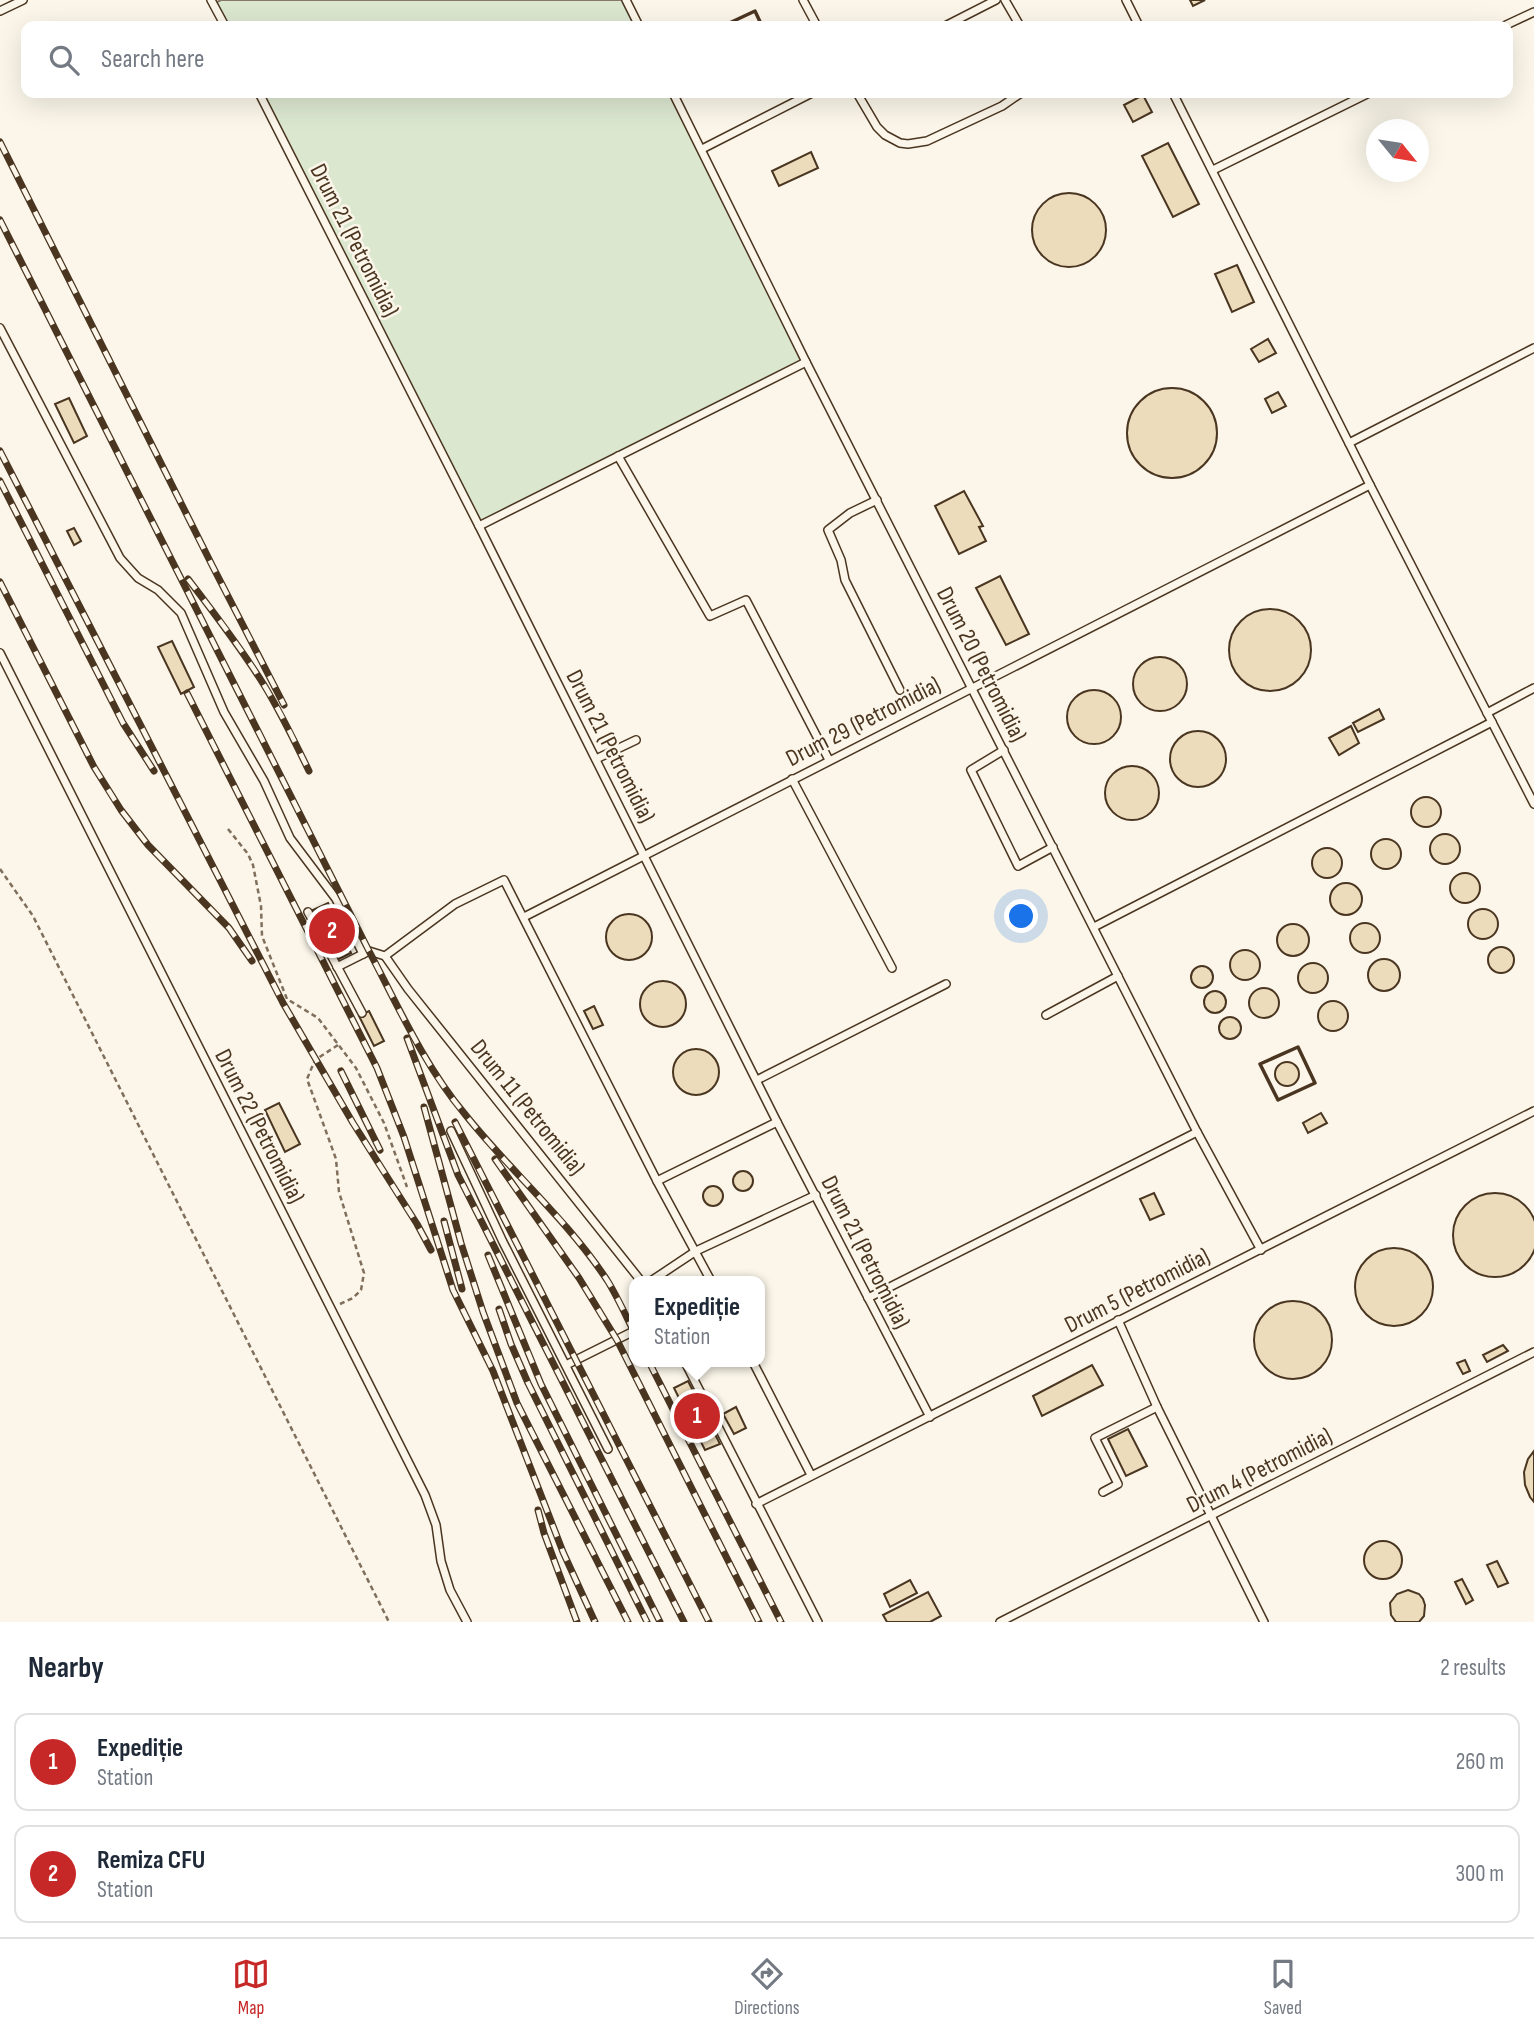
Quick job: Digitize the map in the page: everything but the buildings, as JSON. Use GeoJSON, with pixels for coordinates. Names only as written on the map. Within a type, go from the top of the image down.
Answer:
{"type":"FeatureCollection","features":[{"type":"Feature","properties":{"kind":"lane"},"geometry":{"type":"LineString","coordinates":[[0,11],[23,0]]}},
{"type":"Feature","properties":{"kind":"lane"},"geometry":{"type":"LineString","coordinates":[[626,0],[636,21]]}},
{"type":"Feature","properties":{"kind":"lane"},"geometry":{"type":"LineString","coordinates":[[803,0],[814,21]]}},
{"type":"Feature","properties":{"kind":"lane"},"geometry":{"type":"LineString","coordinates":[[954,21],[994,0]]}},
{"type":"Feature","properties":{"kind":"lane"},"geometry":{"type":"LineString","coordinates":[[1005,0],[1017,21]]}},
{"type":"Feature","properties":{"kind":"lane"},"geometry":{"type":"LineString","coordinates":[[1126,0],[1136,21]]}},
{"type":"Feature","properties":{"kind":"lane"},"geometry":{"type":"LineString","coordinates":[[215,1],[223,21]]}},
{"type":"Feature","properties":{"kind":"lane"},"geometry":{"type":"LineString","coordinates":[[1513,22],[1534,12]]}},
{"type":"Feature","properties":{"kind":"lane","name":"Drum 21 (Petromidia)"},"geometry":{"type":"LineString","coordinates":[[262,98],[645,855],[777,1122],[930,1417]]}},
{"type":"Feature","properties":{"kind":"lane","name":"Drum 20 (Petromidia)"},"geometry":{"type":"LineString","coordinates":[[676,98],[806,362],[1197,1132],[1261,1250]]}},
{"type":"Feature","properties":{"kind":"lane"},"geometry":{"type":"LineString","coordinates":[[702,149],[802,98]]}},
{"type":"Feature","properties":{"kind":"lane"},"geometry":{"type":"LineString","coordinates":[[861,98],[877,127],[885,135],[908,144],[927,141],[1014,98]]}},
{"type":"Feature","properties":{"kind":"lane"},"geometry":{"type":"LineString","coordinates":[[1177,98],[1370,485],[1534,804]]}},
{"type":"Feature","properties":{"kind":"lane"},"geometry":{"type":"LineString","coordinates":[[1213,170],[1359,98]]}},
{"type":"Feature","properties":{"kind":"lane"},"geometry":{"type":"LineString","coordinates":[[0,328],[120,558],[138,578],[158,590],[181,613],[224,712],[264,780],[290,838],[336,899],[363,954]]}},
{"type":"Feature","properties":{"kind":"lane"},"geometry":{"type":"LineString","coordinates":[[1349,443],[1534,348]]}},
{"type":"Feature","properties":{"kind":"lane"},"geometry":{"type":"LineString","coordinates":[[479,526],[806,362]]}},
{"type":"Feature","properties":{"kind":"lane"},"geometry":{"type":"LineString","coordinates":[[618,456],[710,616],[746,600],[829,760]]}},
{"type":"Feature","properties":{"kind":"lane","name":"Drum 29 (Petromidia)"},"geometry":{"type":"LineString","coordinates":[[524,917],[1370,485]]}},
{"type":"Feature","properties":{"kind":"lane"},"geometry":{"type":"LineString","coordinates":[[877,500],[850,513],[828,530],[841,560],[845,580],[900,690]]}},
{"type":"Feature","properties":{"kind":"lane","name":"Drum 22 (Petromidia)"},"geometry":{"type":"LineString","coordinates":[[0,653],[425,1495],[436,1525],[441,1561],[450,1590],[467,1622]]}},
{"type":"Feature","properties":{"kind":"lane"},"geometry":{"type":"LineString","coordinates":[[1487,713],[1534,688]]}},
{"type":"Feature","properties":{"kind":"lane"},"geometry":{"type":"LineString","coordinates":[[1094,928],[1492,722]]}},
{"type":"Feature","properties":{"kind":"lane"},"geometry":{"type":"LineString","coordinates":[[596,760],[636,740]]}},
{"type":"Feature","properties":{"kind":"lane"},"geometry":{"type":"LineString","coordinates":[[1004,750],[971,770],[1018,866],[1053,847]]}},
{"type":"Feature","properties":{"kind":"lane"},"geometry":{"type":"LineString","coordinates":[[792,779],[892,968]]}},
{"type":"Feature","properties":{"kind":"lane"},"geometry":{"type":"LineString","coordinates":[[337,967],[369,951],[385,956],[455,904],[504,880],[657,1181],[708,1276]]}},
{"type":"Feature","properties":{"kind":"lane"},"geometry":{"type":"LineString","coordinates":[[308,912],[362,1013]]}},
{"type":"Feature","properties":{"kind":"lane","name":"Drum 11 (Petromidia)"},"geometry":{"type":"LineString","coordinates":[[385,956],[408,989],[637,1276]]}},
{"type":"Feature","properties":{"kind":"lane"},"geometry":{"type":"LineString","coordinates":[[1046,1015],[1118,976]]}},
{"type":"Feature","properties":{"kind":"lane"},"geometry":{"type":"LineString","coordinates":[[757,1080],[946,984]]}},
{"type":"Feature","properties":{"kind":"lane","name":"Drum 5 (Petromidia)"},"geometry":{"type":"LineString","coordinates":[[757,1504],[1534,1111]]}},
{"type":"Feature","properties":{"kind":"lane"},"geometry":{"type":"LineString","coordinates":[[657,1181],[777,1122]]}},
{"type":"Feature","properties":{"kind":"lane"},"geometry":{"type":"LineString","coordinates":[[451,1131],[503,1242],[608,1449]]}},
{"type":"Feature","properties":{"kind":"lane"},"geometry":{"type":"LineString","coordinates":[[868,1298],[1197,1132]]}},
{"type":"Feature","properties":{"kind":"lane"},"geometry":{"type":"LineString","coordinates":[[658,1276],[696,1251],[816,1195]]}},
{"type":"Feature","properties":{"kind":"lane"},"geometry":{"type":"LineString","coordinates":[[1118,1320],[1157,1407],[1265,1622]]}},
{"type":"Feature","properties":{"kind":"lane"},"geometry":{"type":"LineString","coordinates":[[566,1365],[629,1334]]}},
{"type":"Feature","properties":{"kind":"lane","name":"Drum 4 (Petromidia)"},"geometry":{"type":"LineString","coordinates":[[1000,1622],[1534,1352]]}},
{"type":"Feature","properties":{"kind":"lane"},"geometry":{"type":"LineString","coordinates":[[688,1367],[818,1622]]}},
{"type":"Feature","properties":{"kind":"lane"},"geometry":{"type":"LineString","coordinates":[[756,1367],[811,1475]]}},
{"type":"Feature","properties":{"kind":"lane"},"geometry":{"type":"LineString","coordinates":[[1103,1492],[1118,1485],[1095,1438],[1157,1407]]}},
{"type":"Feature","properties":{"kind":"path"},"geometry":{"type":"LineString","coordinates":[[228,829],[248,854],[253,865],[261,906],[262,936],[287,999],[318,1018],[356,1068],[384,1123],[407,1186]]}},
{"type":"Feature","properties":{"kind":"path"},"geometry":{"type":"LineString","coordinates":[[0,869],[33,916],[390,1622]]}},
{"type":"Feature","properties":{"kind":"path"},"geometry":{"type":"LineString","coordinates":[[332,1308],[353,1298],[364,1282],[364,1273],[339,1192],[336,1160],[307,1079],[315,1060],[338,1045]]}},
{"type":"Feature","properties":{"kind":"green space"},"geometry":{"type":"Polygon","coordinates":[[[221,0],[624,0],[634,21],[222,21],[213,4],[221,0]]]}},
{"type":"Feature","properties":{"kind":"green space"},"geometry":{"type":"Polygon","coordinates":[[[262,98],[674,98],[806,362],[479,526],[262,98]]]}},
{"type":"Feature","properties":{"kind":"railway"},"geometry":{"type":"LineString","coordinates":[[0,142],[284,705]]}},
{"type":"Feature","properties":{"kind":"railway"},"geometry":{"type":"LineString","coordinates":[[0,220],[424,1055],[464,1113],[591,1257],[611,1286],[629,1322]]}},
{"type":"Feature","properties":{"kind":"railway"},"geometry":{"type":"LineString","coordinates":[[0,451],[283,1003],[431,1250]]}},
{"type":"Feature","properties":{"kind":"railway"},"geometry":{"type":"LineString","coordinates":[[0,481],[123,723],[154,771]]}},
{"type":"Feature","properties":{"kind":"railway"},"geometry":{"type":"LineString","coordinates":[[188,579],[264,685],[309,771]]}},
{"type":"Feature","properties":{"kind":"railway"},"geometry":{"type":"LineString","coordinates":[[0,582],[94,767],[121,810],[148,845],[229,928],[252,961]]}},
{"type":"Feature","properties":{"kind":"railway"},"geometry":{"type":"LineString","coordinates":[[187,693],[377,1068],[404,1137],[453,1290],[493,1371],[563,1552],[595,1622]]}},
{"type":"Feature","properties":{"kind":"railway"},"geometry":{"type":"LineString","coordinates":[[407,1038],[458,1175],[684,1622]]}},
{"type":"Feature","properties":{"kind":"railway"},"geometry":{"type":"LineString","coordinates":[[341,1071],[380,1150]]}},
{"type":"Feature","properties":{"kind":"railway"},"geometry":{"type":"LineString","coordinates":[[424,1107],[461,1243],[517,1403],[628,1622]]}},
{"type":"Feature","properties":{"kind":"railway"},"geometry":{"type":"LineString","coordinates":[[455,1122],[709,1622]]}},
{"type":"Feature","properties":{"kind":"railway"},"geometry":{"type":"LineString","coordinates":[[495,1159],[579,1278],[629,1364]]}},
{"type":"Feature","properties":{"kind":"railway"},"geometry":{"type":"LineString","coordinates":[[444,1221],[462,1289]]}},
{"type":"Feature","properties":{"kind":"railway"},"geometry":{"type":"LineString","coordinates":[[488,1255],[541,1384],[660,1622]]}},
{"type":"Feature","properties":{"kind":"railway"},"geometry":{"type":"LineString","coordinates":[[499,1309],[528,1383],[647,1622]]}},
{"type":"Feature","properties":{"kind":"railway"},"geometry":{"type":"LineString","coordinates":[[631,1367],[759,1622]]}},
{"type":"Feature","properties":{"kind":"railway"},"geometry":{"type":"LineString","coordinates":[[652,1367],[781,1622]]}},
{"type":"Feature","properties":{"kind":"railway"},"geometry":{"type":"LineString","coordinates":[[538,1510],[577,1622]]}},
{"type":"Feature","properties":{"kind":"wall"},"geometry":{"type":"LineString","coordinates":[[734,21],[755,11],[760,21]]}},
{"type":"Feature","properties":{"kind":"wall"},"geometry":{"type":"LineString","coordinates":[[1298,1047],[1315,1083],[1278,1100],[1260,1064],[1298,1047]]}},
{"type":"Feature","properties":{"kind":"place","name":"Remiza CFU"},"geometry":{"type":"Point","coordinates":[332,931]}},
{"type":"Feature","properties":{"kind":"place","name":"Expediție"},"geometry":{"type":"Point","coordinates":[697,1416]}}]}
